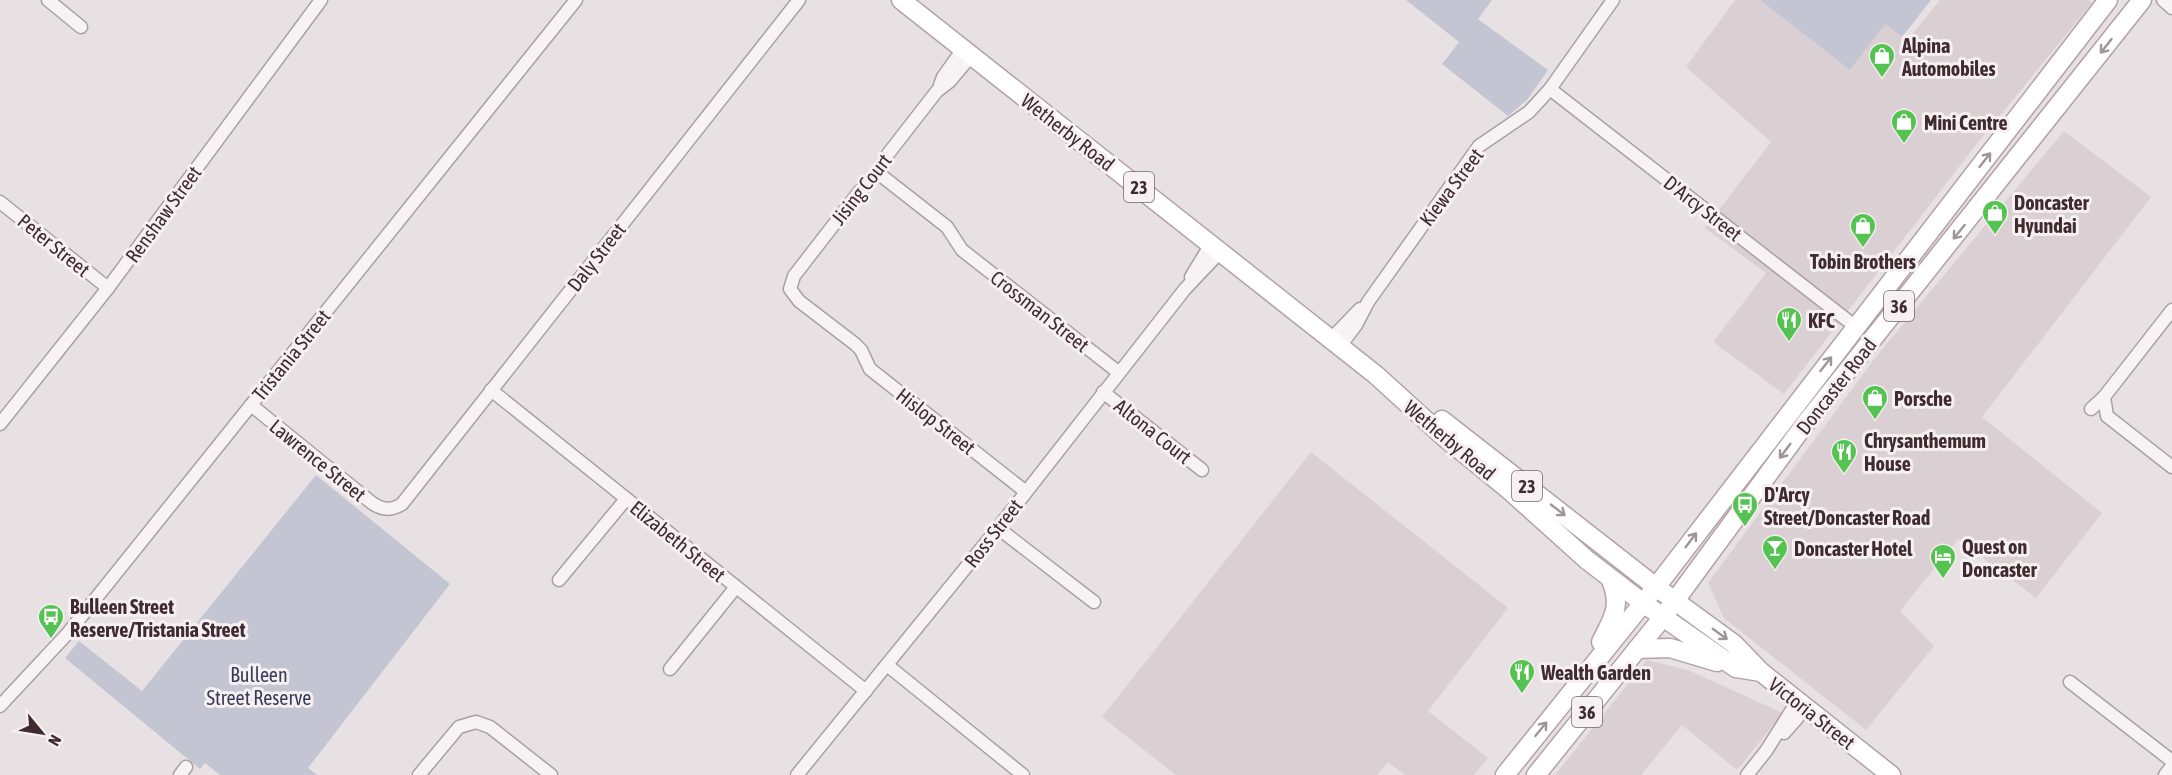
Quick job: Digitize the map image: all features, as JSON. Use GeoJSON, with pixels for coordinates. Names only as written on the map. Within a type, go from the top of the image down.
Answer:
{"type":"FeatureCollection","features":[{"type":"Feature","properties":{"kind":"main road","name":"Wetherby Road"},"geometry":{"type":"LineString","coordinates":[[901,0],[1336,342],[1611,580],[1664,617]]}},
{"type":"Feature","properties":{"kind":"main road","name":"Doncaster Road"},"geometry":{"type":"LineString","coordinates":[[1508,771],[1656,587],[2108,0]]}},
{"type":"Feature","properties":{"kind":"main road","name":"Doncaster Road"},"geometry":{"type":"LineString","coordinates":[[1536,775],[1664,617],[1803,428],[2142,0]]}},
{"type":"Feature","properties":{"kind":"main road"},"geometry":{"type":"LineString","coordinates":[[2036,94],[2056,110]]}},
{"type":"Feature","properties":{"kind":"main road","name":"Wetherby Road"},"geometry":{"type":"LineString","coordinates":[[1376,375],[1451,426],[1676,601]]}},
{"type":"Feature","properties":{"kind":"main road"},"geometry":{"type":"LineString","coordinates":[[1787,415],[1803,428]]}},
{"type":"Feature","properties":{"kind":"main road"},"geometry":{"type":"LineString","coordinates":[[1586,673],[1614,618],[1617,604],[1616,592],[1611,580]]}},
{"type":"Feature","properties":{"kind":"main road","name":"Victoria Street"},"geometry":{"type":"LineString","coordinates":[[1676,601],[1734,644],[1761,672],[1891,775]]}},
{"type":"Feature","properties":{"kind":"main road","name":"Victoria Street"},"geometry":{"type":"LineString","coordinates":[[1664,617],[1736,668],[1761,672]]}},
{"type":"Feature","properties":{"kind":"main road"},"geometry":{"type":"LineString","coordinates":[[1637,649],[1670,648],[1736,668]]}},
{"type":"Feature","properties":{"kind":"main road"},"geometry":{"type":"LineString","coordinates":[[1508,771],[1522,774],[1563,725],[1572,717],[1585,713]]}},
{"type":"Feature","properties":{"kind":"street"},"geometry":{"type":"LineString","coordinates":[[48,0],[81,27]]}},
{"type":"Feature","properties":{"kind":"street","name":"Renshaw Street"},"geometry":{"type":"LineString","coordinates":[[0,424],[108,288],[321,0]]}},
{"type":"Feature","properties":{"kind":"street","name":"Tristania Street"},"geometry":{"type":"LineString","coordinates":[[0,706],[68,633],[576,0]]}},
{"type":"Feature","properties":{"kind":"street","name":"Daly Street"},"geometry":{"type":"LineString","coordinates":[[389,509],[397,507],[407,498],[800,0]]}},
{"type":"Feature","properties":{"kind":"street","name":"Kiewa Street"},"geometry":{"type":"LineString","coordinates":[[1336,342],[1356,325],[1368,302],[1479,146],[1529,112],[1550,89],[1613,0]]}},
{"type":"Feature","properties":{"kind":"street"},"geometry":{"type":"LineString","coordinates":[[2163,0],[2172,8]]}},
{"type":"Feature","properties":{"kind":"street","name":"Jising Court"},"geometry":{"type":"LineString","coordinates":[[855,344],[800,301],[790,289],[794,276],[859,192],[878,173],[888,154],[937,92],[950,81],[967,52]]}},
{"type":"Feature","properties":{"kind":"street","name":"D'Arcy Street"},"geometry":{"type":"LineString","coordinates":[[1550,89],[1856,327]]}},
{"type":"Feature","properties":{"kind":"street","name":"Crossman Street"},"geometry":{"type":"LineString","coordinates":[[878,173],[947,227],[962,250],[1118,372]]}},
{"type":"Feature","properties":{"kind":"street","name":"Peter Street"},"geometry":{"type":"LineString","coordinates":[[0,202],[108,288]]}},
{"type":"Feature","properties":{"kind":"street","name":"Ross Street"},"geometry":{"type":"LineString","coordinates":[[797,775],[998,528],[1216,248]]}},
{"type":"Feature","properties":{"kind":"street"},"geometry":{"type":"LineString","coordinates":[[2091,409],[2104,397],[2172,310]]}},
{"type":"Feature","properties":{"kind":"street","name":"Hislop Street"},"geometry":{"type":"LineString","coordinates":[[855,344],[870,369],[1026,492]]}},
{"type":"Feature","properties":{"kind":"street","name":"Elizabeth Street"},"geometry":{"type":"LineString","coordinates":[[491,390],[866,692]]}},
{"type":"Feature","properties":{"kind":"street","name":"Altona Court"},"geometry":{"type":"LineString","coordinates":[[1103,392],[1202,470]]}},
{"type":"Feature","properties":{"kind":"street"},"geometry":{"type":"LineString","coordinates":[[2104,397],[2107,416],[2172,467]]}},
{"type":"Feature","properties":{"kind":"street","name":"Lawrence Street"},"geometry":{"type":"LineString","coordinates":[[251,405],[372,503],[383,509],[389,509]]}},
{"type":"Feature","properties":{"kind":"street"},"geometry":{"type":"LineString","coordinates":[[560,580],[626,499]]}},
{"type":"Feature","properties":{"kind":"street"},"geometry":{"type":"LineString","coordinates":[[998,528],[1094,602]]}},
{"type":"Feature","properties":{"kind":"street"},"geometry":{"type":"LineString","coordinates":[[670,669],[736,587]]}},
{"type":"Feature","properties":{"kind":"street"},"geometry":{"type":"LineString","coordinates":[[887,665],[1023,775]]}},
{"type":"Feature","properties":{"kind":"street"},"geometry":{"type":"LineString","coordinates":[[2070,682],[2172,761]]}},
{"type":"Feature","properties":{"kind":"street"},"geometry":{"type":"LineString","coordinates":[[1747,775],[1802,705]]}},
{"type":"Feature","properties":{"kind":"street"},"geometry":{"type":"LineString","coordinates":[[419,775],[459,727],[477,722],[490,727],[551,775]]}},
{"type":"Feature","properties":{"kind":"street"},"geometry":{"type":"LineString","coordinates":[[2165,775],[2172,766]]}},
{"type":"Feature","properties":{"kind":"shaded area"},"geometry":{"type":"Polygon","coordinates":[[[1735,0],[1760,0],[1850,70],[1885,24],[1907,41],[1940,0],[2088,0],[2092,3],[1975,146],[1784,394],[1713,342],[1766,273],[1705,228],[1771,142],[1686,67],[1735,0]]]}},
{"type":"Feature","properties":{"kind":"shaded area"},"geometry":{"type":"Polygon","coordinates":[[[2064,131],[2151,197],[1982,417],[2102,513],[2036,598],[1958,539],[1900,611],[1934,646],[1866,730],[1724,618],[1708,583],[1875,358],[2064,131]]]}},
{"type":"Feature","properties":{"kind":"shaded area"},"geometry":{"type":"Polygon","coordinates":[[[1311,452],[1508,608],[1428,711],[1488,758],[1474,775],[1405,775],[1388,762],[1377,775],[1176,775],[1102,717],[1311,452]]]}},
{"type":"Feature","properties":{"kind":"shaded area"},"geometry":{"type":"Polygon","coordinates":[[[1647,660],[1688,670],[1783,713],[1737,770],[1682,725],[1641,775],[1555,775],[1647,660]]]}},
{"type":"Feature","properties":{"kind":"green space"},"geometry":{"type":"Polygon","coordinates":[[[1406,0],[1492,0],[1478,19],[1548,70],[1527,100],[1508,116],[1442,64],[1459,42],[1406,0]]]}},
{"type":"Feature","properties":{"kind":"green space"},"geometry":{"type":"Polygon","coordinates":[[[1760,0],[1931,0],[1902,37],[1885,24],[1850,70],[1760,0]]]}},
{"type":"Feature","properties":{"kind":"green space","name":"Bulleen Street Reserve"},"geometry":{"type":"Polygon","coordinates":[[[316,475],[450,584],[308,768],[317,775],[220,775],[205,763],[200,769],[65,658],[79,641],[142,691],[316,475]]]}},
{"type":"Feature","properties":{"kind":"place","name":"Alpina Automobiles"},"geometry":{"type":"Point","coordinates":[1882,79]}},
{"type":"Feature","properties":{"kind":"place","name":"Mini Centre"},"geometry":{"type":"Point","coordinates":[1904,145]}},
{"type":"Feature","properties":{"kind":"place","name":"Doncaster Hyundai"},"geometry":{"type":"Point","coordinates":[1995,236]}},
{"type":"Feature","properties":{"kind":"place","name":"Tobin Brothers"},"geometry":{"type":"Point","coordinates":[1863,249]}},
{"type":"Feature","properties":{"kind":"place","name":"KFC"},"geometry":{"type":"Point","coordinates":[1789,343]}},
{"type":"Feature","properties":{"kind":"place","name":"Porsche"},"geometry":{"type":"Point","coordinates":[1875,421]}},
{"type":"Feature","properties":{"kind":"place","name":"Chrysanthemum House"},"geometry":{"type":"Point","coordinates":[1844,475]}},
{"type":"Feature","properties":{"kind":"place","name":"D'Arcy Street/Doncaster Road"},"geometry":{"type":"Point","coordinates":[1745,528]}},
{"type":"Feature","properties":{"kind":"place","name":"Doncaster Hotel"},"geometry":{"type":"Point","coordinates":[1775,571]}},
{"type":"Feature","properties":{"kind":"place","name":"Quest on Doncaster"},"geometry":{"type":"Point","coordinates":[1943,580]}},
{"type":"Feature","properties":{"kind":"place","name":"Bulleen Street Reserve/Tristania Street"},"geometry":{"type":"Point","coordinates":[51,640]}},
{"type":"Feature","properties":{"kind":"place","name":"Wealth Garden"},"geometry":{"type":"Point","coordinates":[1522,695]}}]}
